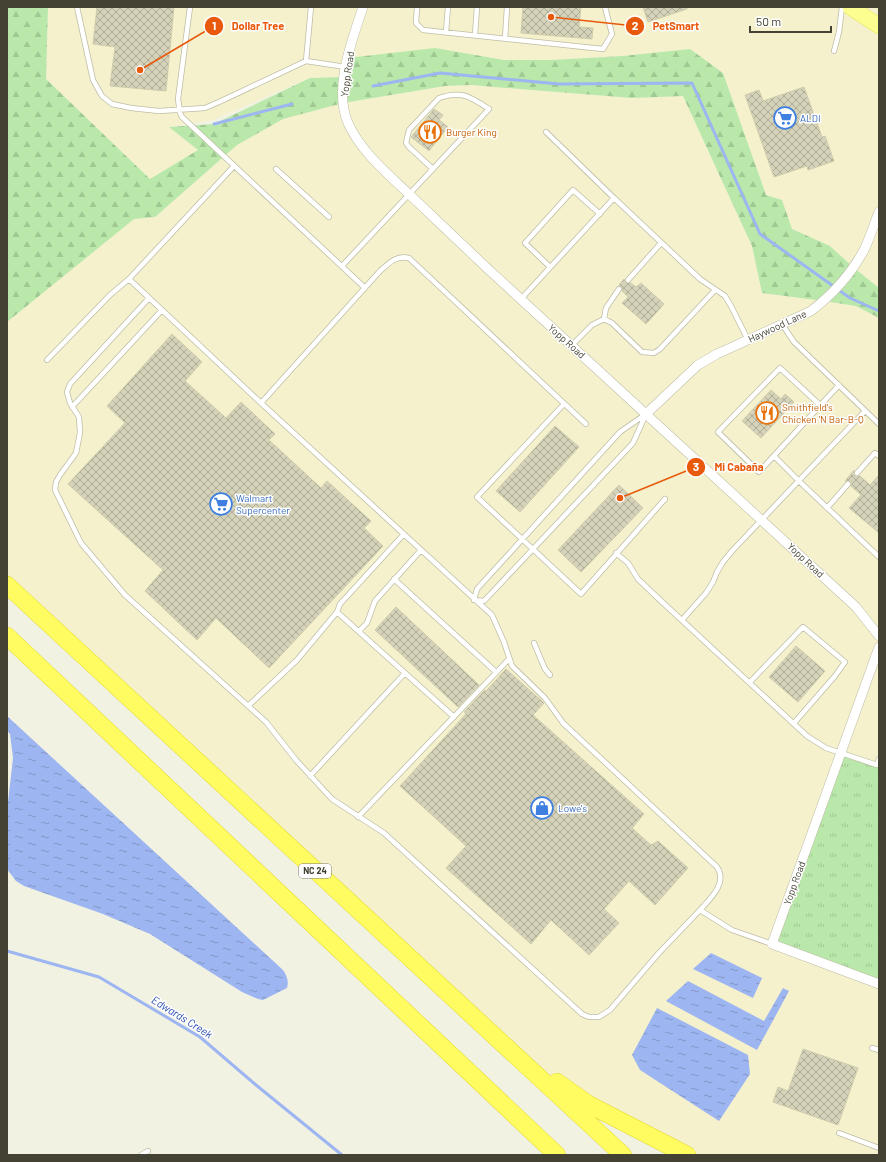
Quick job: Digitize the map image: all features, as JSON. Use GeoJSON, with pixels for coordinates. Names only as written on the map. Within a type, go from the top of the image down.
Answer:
{"type":"FeatureCollection","features":[{"type":"Feature","properties":{"kind":"highway","name":"NC 24"},"geometry":{"type":"LineString","coordinates":[[7,585],[623,1155]]}},
{"type":"Feature","properties":{"kind":"highway"},"geometry":{"type":"LineString","coordinates":[[7,636],[557,1155]]}},
{"type":"Feature","properties":{"kind":"highway"},"geometry":{"type":"LineString","coordinates":[[500,1041],[588,1104],[687,1155]]}},
{"type":"Feature","properties":{"kind":"main road"},"geometry":{"type":"LineString","coordinates":[[850,7],[879,26]]}},
{"type":"Feature","properties":{"kind":"street","name":"Yopp Road"},"geometry":{"type":"LineString","coordinates":[[363,7],[347,58],[343,86],[343,103],[348,122],[360,144],[409,194],[521,299],[856,607],[879,636]]}},
{"type":"Feature","properties":{"kind":"street","name":"Haywood Lane"},"geometry":{"type":"LineString","coordinates":[[646,414],[698,366],[716,354],[811,311],[824,300],[843,282],[864,250],[879,212]]}},
{"type":"Feature","properties":{"kind":"street","name":"Yopp Road"},"geometry":{"type":"LineString","coordinates":[[772,944],[879,647]]}},
{"type":"Feature","properties":{"kind":"street"},"geometry":{"type":"LineString","coordinates":[[772,944],[879,984]]}},
{"type":"Feature","properties":{"kind":"lane"},"geometry":{"type":"LineString","coordinates":[[77,7],[93,80],[102,96],[112,104],[159,111],[205,108],[306,61],[346,67]]}},
{"type":"Feature","properties":{"kind":"lane"},"geometry":{"type":"LineString","coordinates":[[190,7],[178,99],[182,117],[365,288]]}},
{"type":"Feature","properties":{"kind":"lane"},"geometry":{"type":"LineString","coordinates":[[306,61],[311,7]]}},
{"type":"Feature","properties":{"kind":"lane"},"geometry":{"type":"LineString","coordinates":[[417,7],[416,23],[423,30],[603,49],[612,34],[605,7]]}},
{"type":"Feature","properties":{"kind":"lane"},"geometry":{"type":"LineString","coordinates":[[446,32],[448,7]]}},
{"type":"Feature","properties":{"kind":"lane"},"geometry":{"type":"LineString","coordinates":[[475,35],[477,7]]}},
{"type":"Feature","properties":{"kind":"lane"},"geometry":{"type":"LineString","coordinates":[[505,38],[507,7]]}},
{"type":"Feature","properties":{"kind":"lane"},"geometry":{"type":"LineString","coordinates":[[834,50],[839,32],[842,7]]}},
{"type":"Feature","properties":{"kind":"lane"},"geometry":{"type":"LineString","coordinates":[[342,266],[409,194],[433,169],[489,109],[471,97],[461,95],[439,98],[429,108],[409,130],[406,143],[433,169]]}},
{"type":"Feature","properties":{"kind":"lane"},"geometry":{"type":"LineString","coordinates":[[546,132],[700,279],[725,296],[748,340]]}},
{"type":"Feature","properties":{"kind":"lane"},"geometry":{"type":"LineString","coordinates":[[47,360],[110,295],[129,279],[234,166]]}},
{"type":"Feature","properties":{"kind":"lane"},"geometry":{"type":"LineString","coordinates":[[276,169],[329,217]]}},
{"type":"Feature","properties":{"kind":"lane"},"geometry":{"type":"LineString","coordinates":[[550,268],[525,243],[573,190],[600,214]]}},
{"type":"Feature","properties":{"kind":"lane"},"geometry":{"type":"LineString","coordinates":[[521,299],[614,198]]}},
{"type":"Feature","properties":{"kind":"lane"},"geometry":{"type":"LineString","coordinates":[[628,280],[661,243]]}},
{"type":"Feature","properties":{"kind":"lane"},"geometry":{"type":"LineString","coordinates":[[261,402],[365,288],[398,257],[409,258],[586,424]]}},
{"type":"Feature","properties":{"kind":"lane"},"geometry":{"type":"LineString","coordinates":[[129,279],[474,600],[492,615],[504,642],[512,666],[518,674],[548,702],[563,723],[714,863],[719,870],[720,885],[717,890],[658,954],[610,1010],[599,1017],[589,1017],[582,1014],[384,833],[332,799],[310,776],[266,722],[125,595],[81,543],[55,490],[56,482],[76,453],[80,433],[78,417],[72,407],[67,392],[70,384],[149,298]]}},
{"type":"Feature","properties":{"kind":"lane"},"geometry":{"type":"LineString","coordinates":[[604,319],[606,308],[619,289]]}},
{"type":"Feature","properties":{"kind":"lane"},"geometry":{"type":"LineString","coordinates":[[604,319],[612,323],[642,352],[654,353],[660,349],[715,290]]}},
{"type":"Feature","properties":{"kind":"lane"},"geometry":{"type":"LineString","coordinates":[[72,407],[162,310]]}},
{"type":"Feature","properties":{"kind":"lane"},"geometry":{"type":"LineString","coordinates":[[572,345],[592,325],[604,319]]}},
{"type":"Feature","properties":{"kind":"lane"},"geometry":{"type":"LineString","coordinates":[[782,324],[794,342],[879,424]]}},
{"type":"Feature","properties":{"kind":"lane"},"geometry":{"type":"LineString","coordinates":[[820,405],[780,368],[718,432],[759,472],[839,385]]}},
{"type":"Feature","properties":{"kind":"lane"},"geometry":{"type":"LineString","coordinates":[[564,404],[477,497],[581,594],[665,499]]}},
{"type":"Feature","properties":{"kind":"lane"},"geometry":{"type":"LineString","coordinates":[[682,620],[706,593],[723,562],[865,411]]}},
{"type":"Feature","properties":{"kind":"lane"},"geometry":{"type":"LineString","coordinates":[[474,600],[477,589],[620,432],[646,414]]}},
{"type":"Feature","properties":{"kind":"lane"},"geometry":{"type":"LineString","coordinates":[[474,600],[484,601],[633,443],[646,414]]}},
{"type":"Feature","properties":{"kind":"lane"},"geometry":{"type":"LineString","coordinates":[[857,474],[876,453],[879,456]]}},
{"type":"Feature","properties":{"kind":"lane"},"geometry":{"type":"LineString","coordinates":[[774,456],[827,508],[878,554]]}},
{"type":"Feature","properties":{"kind":"lane"},"geometry":{"type":"LineString","coordinates":[[827,508],[848,484]]}},
{"type":"Feature","properties":{"kind":"lane"},"geometry":{"type":"LineString","coordinates":[[248,706],[297,660],[337,612],[340,604],[404,534]]}},
{"type":"Feature","properties":{"kind":"lane"},"geometry":{"type":"LineString","coordinates":[[359,631],[367,623],[375,601],[421,550]]}},
{"type":"Feature","properties":{"kind":"lane"},"geometry":{"type":"LineString","coordinates":[[616,554],[628,563],[638,579],[807,736],[826,748],[877,765],[879,759]]}},
{"type":"Feature","properties":{"kind":"lane"},"geometry":{"type":"LineString","coordinates":[[394,579],[496,672]]}},
{"type":"Feature","properties":{"kind":"lane"},"geometry":{"type":"LineString","coordinates":[[337,612],[454,717]]}},
{"type":"Feature","properties":{"kind":"lane"},"geometry":{"type":"LineString","coordinates":[[750,682],[803,627],[845,662],[836,676],[794,723]]}},
{"type":"Feature","properties":{"kind":"lane"},"geometry":{"type":"LineString","coordinates":[[534,643],[545,669],[550,675]]}},
{"type":"Feature","properties":{"kind":"lane"},"geometry":{"type":"LineString","coordinates":[[358,817],[509,659]]}},
{"type":"Feature","properties":{"kind":"lane"},"geometry":{"type":"LineString","coordinates":[[310,776],[406,673]]}},
{"type":"Feature","properties":{"kind":"lane"},"geometry":{"type":"LineString","coordinates":[[700,910],[732,930],[772,944]]}},
{"type":"Feature","properties":{"kind":"lane"},"geometry":{"type":"LineString","coordinates":[[872,1048],[879,1050]]}},
{"type":"Feature","properties":{"kind":"lane"},"geometry":{"type":"LineString","coordinates":[[839,1133],[879,1148]]}},
{"type":"Feature","properties":{"kind":"lane"},"geometry":{"type":"LineString","coordinates":[[141,1155],[148,1151]]}},
{"type":"Feature","properties":{"kind":"shaded area"},"geometry":{"type":"Polygon","coordinates":[[[48,7],[879,7],[879,288],[830,246],[792,229],[782,200],[766,195],[723,73],[690,49],[623,56],[552,60],[504,60],[435,48],[345,77],[310,78],[213,120],[170,127],[198,150],[150,180],[46,79],[48,7]]]}},
{"type":"Feature","properties":{"kind":"shaded area"},"geometry":{"type":"Polygon","coordinates":[[[472,85],[632,98],[683,96],[752,246],[762,293],[856,306],[879,318],[879,1155],[687,1155],[588,1104],[500,1041],[7,585],[7,322],[134,218],[155,217],[237,145],[283,119],[343,103],[445,86],[472,85]]]}},
{"type":"Feature","properties":{"kind":"green space"},"geometry":{"type":"Polygon","coordinates":[[[7,7],[48,7],[46,79],[150,179],[198,150],[169,127],[214,124],[310,78],[344,77],[347,58],[435,48],[504,60],[552,60],[623,56],[690,49],[723,73],[766,195],[782,200],[792,229],[830,246],[879,288],[879,318],[856,306],[762,293],[752,246],[683,96],[632,98],[471,85],[445,86],[343,103],[283,119],[237,145],[155,217],[134,219],[7,322],[7,7]]]}},
{"type":"Feature","properties":{"kind":"green space"},"geometry":{"type":"Polygon","coordinates":[[[841,753],[877,764],[879,759],[879,984],[772,944],[841,753]]]}},
{"type":"Feature","properties":{"kind":"water"},"geometry":{"type":"Polygon","coordinates":[[[7,716],[283,970],[286,974],[288,983],[287,988],[263,1000],[258,999],[242,992],[150,934],[103,914],[24,886],[16,881],[7,869],[7,811],[13,758],[10,734],[7,730],[7,716]]]}},
{"type":"Feature","properties":{"kind":"water"},"geometry":{"type":"Polygon","coordinates":[[[711,953],[762,978],[753,998],[693,969],[711,953]]]}},
{"type":"Feature","properties":{"kind":"water"},"geometry":{"type":"Polygon","coordinates":[[[688,981],[764,1021],[783,988],[789,991],[757,1050],[666,1001],[688,981]]]}},
{"type":"Feature","properties":{"kind":"water"},"geometry":{"type":"Polygon","coordinates":[[[657,1008],[748,1055],[750,1074],[719,1121],[640,1070],[632,1055],[657,1008]]]}},
{"type":"Feature","properties":{"kind":"building"},"geometry":{"type":"Polygon","coordinates":[[[97,7],[174,7],[166,91],[110,86],[115,47],[93,44],[97,7]]]}},
{"type":"Feature","properties":{"kind":"building"},"geometry":{"type":"Polygon","coordinates":[[[523,7],[581,7],[579,27],[593,28],[592,39],[521,33],[523,7]]]}},
{"type":"Feature","properties":{"kind":"building"},"geometry":{"type":"Polygon","coordinates":[[[643,7],[687,7],[687,9],[648,22],[643,7]]]}},
{"type":"Feature","properties":{"kind":"building","name":"ALDI"},"geometry":{"type":"Polygon","coordinates":[[[804,87],[822,137],[825,136],[834,161],[808,170],[807,166],[774,177],[745,95],[759,90],[763,101],[804,87]]]}},
{"type":"Feature","properties":{"kind":"building","name":"Burger King"},"geometry":{"type":"Polygon","coordinates":[[[434,109],[443,115],[439,120],[448,127],[429,151],[411,137],[434,109]]]}},
{"type":"Feature","properties":{"kind":"building"},"geometry":{"type":"Polygon","coordinates":[[[624,279],[626,283],[631,283],[636,287],[641,283],[664,304],[646,324],[622,303],[628,297],[619,285],[624,279]]]}},
{"type":"Feature","properties":{"kind":"building","name":"Walmart Supercenter"},"geometry":{"type":"Polygon","coordinates":[[[172,334],[202,362],[185,381],[226,418],[241,402],[275,434],[269,440],[321,488],[327,481],[371,521],[364,528],[383,546],[269,668],[216,618],[197,640],[145,591],[163,570],[68,484],[125,423],[107,406],[172,334]]]}},
{"type":"Feature","properties":{"kind":"building"},"geometry":{"type":"Polygon","coordinates":[[[771,390],[781,399],[785,394],[794,402],[761,438],[742,421],[771,390]]]}},
{"type":"Feature","properties":{"kind":"building"},"geometry":{"type":"Polygon","coordinates":[[[555,426],[579,447],[520,512],[496,491],[555,426]]]}},
{"type":"Feature","properties":{"kind":"building"},"geometry":{"type":"Polygon","coordinates":[[[854,470],[853,474],[855,476],[860,476],[870,485],[879,475],[879,533],[849,508],[861,495],[851,486],[852,483],[850,481],[845,481],[854,470]]]}},
{"type":"Feature","properties":{"kind":"building"},"geometry":{"type":"Polygon","coordinates":[[[619,485],[643,508],[581,572],[558,550],[619,485]]]}},
{"type":"Feature","properties":{"kind":"building"},"geometry":{"type":"Polygon","coordinates":[[[396,607],[479,685],[458,707],[375,630],[396,607]]]}},
{"type":"Feature","properties":{"kind":"building"},"geometry":{"type":"Polygon","coordinates":[[[796,646],[825,671],[798,702],[769,677],[796,646]]]}},
{"type":"Feature","properties":{"kind":"building"},"geometry":{"type":"Polygon","coordinates":[[[506,669],[544,703],[533,715],[644,814],[632,828],[651,845],[658,841],[688,868],[655,905],[629,881],[604,909],[619,923],[589,955],[551,920],[531,944],[446,868],[466,846],[400,786],[466,714],[464,712],[506,669]]]}},
{"type":"Feature","properties":{"kind":"building"},"geometry":{"type":"Polygon","coordinates":[[[803,1049],[858,1068],[838,1125],[773,1102],[778,1087],[788,1091],[803,1049]]]}},
{"type":"Feature","properties":{"kind":"waterway"},"geometry":{"type":"LineString","coordinates":[[373,86],[440,73],[559,84],[692,83],[760,234],[850,298],[879,311]]}},
{"type":"Feature","properties":{"kind":"waterway"},"geometry":{"type":"LineString","coordinates":[[214,124],[292,104]]}},
{"type":"Feature","properties":{"kind":"waterway","name":"Edwards Creek"},"geometry":{"type":"LineString","coordinates":[[7,951],[99,977],[200,1037],[342,1155]]}},
{"type":"Feature","properties":{"kind":"place","name":"PetSmart"},"geometry":{"type":"Point","coordinates":[551,17]}},
{"type":"Feature","properties":{"kind":"place","name":"Dollar Tree"},"geometry":{"type":"Point","coordinates":[140,70]}},
{"type":"Feature","properties":{"kind":"place","name":"ALDI"},"geometry":{"type":"Point","coordinates":[785,118]}},
{"type":"Feature","properties":{"kind":"place","name":"Burger King"},"geometry":{"type":"Point","coordinates":[430,132]}},
{"type":"Feature","properties":{"kind":"place","name":"Smithfield's Chicken 'N Bar-B-Q"},"geometry":{"type":"Point","coordinates":[767,413]}},
{"type":"Feature","properties":{"kind":"place","name":"Mi Cabaña"},"geometry":{"type":"Point","coordinates":[620,498]}},
{"type":"Feature","properties":{"kind":"place","name":"Walmart Supercenter"},"geometry":{"type":"Point","coordinates":[221,504]}},
{"type":"Feature","properties":{"kind":"place","name":"Lowe's"},"geometry":{"type":"Point","coordinates":[542,808]}}]}
